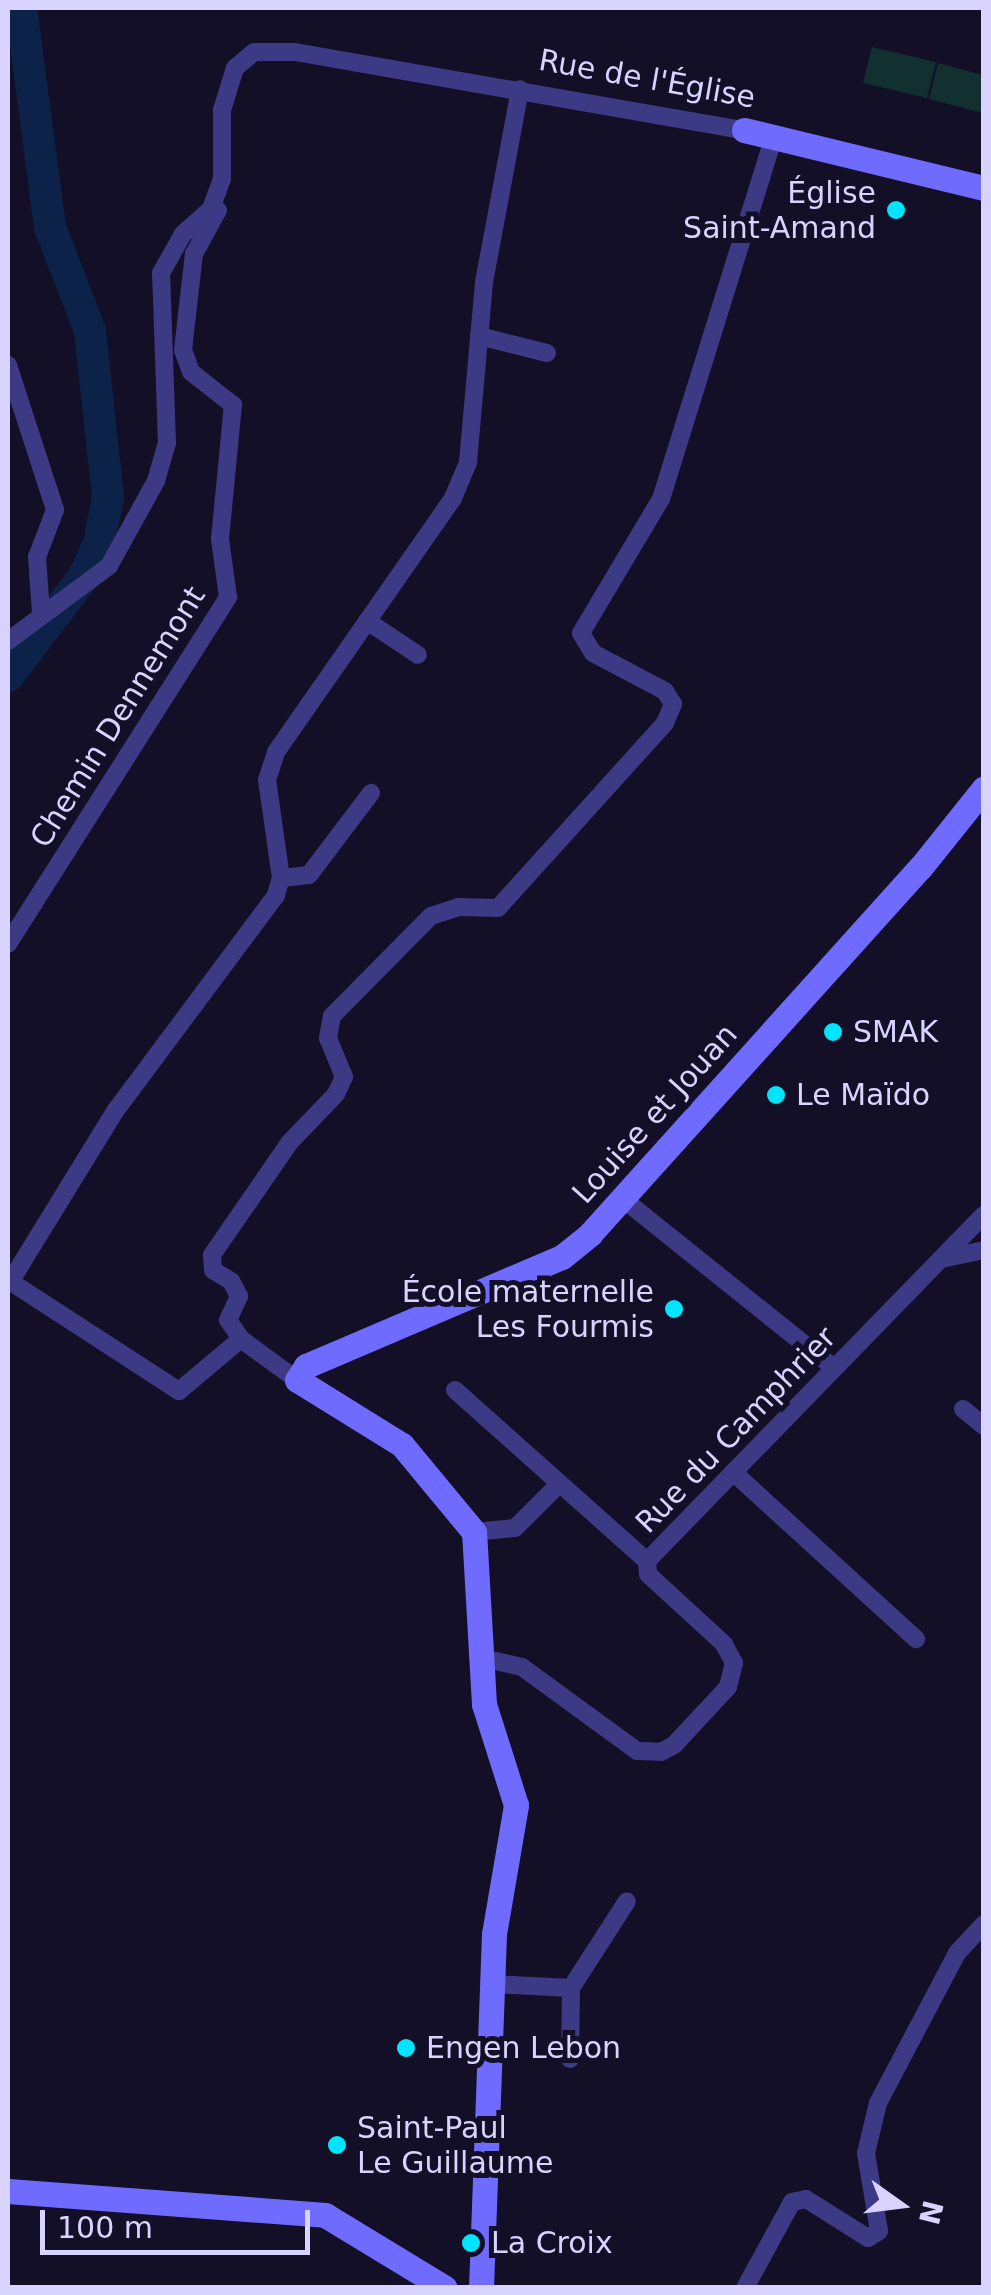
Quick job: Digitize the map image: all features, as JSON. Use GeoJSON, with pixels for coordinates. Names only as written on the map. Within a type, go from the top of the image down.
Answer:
{"type":"FeatureCollection","features":[{"type":"Feature","properties":{"kind":"main road","name":"Rue de l'Église"},"geometry":{"type":"LineString","coordinates":[[744,130],[984,188]]}},
{"type":"Feature","properties":{"kind":"main road","name":"Louise et Jouan"},"geometry":{"type":"LineString","coordinates":[[298,1380],[306,1366],[562,1257],[623,1199],[920,868],[984,788]]}},
{"type":"Feature","properties":{"kind":"main road"},"geometry":{"type":"LineString","coordinates":[[298,1380],[402,1445],[458,1505],[474,1532],[478,1658],[490,1729],[516,1805],[490,1984],[489,2208],[482,2288]]}},
{"type":"Feature","properties":{"kind":"main road"},"geometry":{"type":"LineString","coordinates":[[8,2191],[325,2215],[445,2288]]}},
{"type":"Feature","properties":{"kind":"street","name":"Rue de l'Église"},"geometry":{"type":"LineString","coordinates":[[222,180],[222,110],[235,68],[254,52],[295,52],[744,130]]}},
{"type":"Feature","properties":{"kind":"street"},"geometry":{"type":"LineString","coordinates":[[241,1339],[179,1392],[9,1281],[116,1110],[276,895],[281,878],[267,780],[276,752],[453,498],[468,462],[479,336],[520,89]]}},
{"type":"Feature","properties":{"kind":"street"},"geometry":{"type":"LineString","coordinates":[[298,1380],[241,1339],[228,1320],[238,1296],[231,1281],[213,1270],[212,1255],[290,1142],[336,1094],[344,1077],[328,1038],[332,1016],[431,916],[458,908],[498,908],[665,723],[673,704],[665,691],[593,652],[581,633],[660,499],[774,136]]}},
{"type":"Feature","properties":{"kind":"street"},"geometry":{"type":"LineString","coordinates":[[8,641],[59,599],[109,566],[141,516],[167,442],[161,273],[183,234],[211,209],[222,180]]}},
{"type":"Feature","properties":{"kind":"street","name":"Chemin Dennemont"},"geometry":{"type":"LineString","coordinates":[[8,944],[228,597],[220,539],[233,406],[191,372],[183,350],[194,254],[218,215],[222,180]]}},
{"type":"Feature","properties":{"kind":"street"},"geometry":{"type":"LineString","coordinates":[[479,336],[547,353]]}},
{"type":"Feature","properties":{"kind":"street"},"geometry":{"type":"LineString","coordinates":[[8,365],[55,510],[37,556],[41,613]]}},
{"type":"Feature","properties":{"kind":"street"},"geometry":{"type":"LineString","coordinates":[[367,622],[418,655]]}},
{"type":"Feature","properties":{"kind":"street"},"geometry":{"type":"LineString","coordinates":[[281,878],[309,875],[371,793]]}},
{"type":"Feature","properties":{"kind":"street"},"geometry":{"type":"LineString","coordinates":[[623,1199],[834,1368]]}},
{"type":"Feature","properties":{"kind":"street","name":"Rue du Camphrier"},"geometry":{"type":"LineString","coordinates":[[478,1658],[509,1660],[629,1747],[661,1752],[728,1687],[734,1663],[724,1644],[648,1574],[647,1562],[984,1215]]}},
{"type":"Feature","properties":{"kind":"street"},"geometry":{"type":"LineString","coordinates":[[941,1259],[984,1250]]}},
{"type":"Feature","properties":{"kind":"street"},"geometry":{"type":"LineString","coordinates":[[455,1390],[647,1562]]}},
{"type":"Feature","properties":{"kind":"street"},"geometry":{"type":"LineString","coordinates":[[963,1409],[984,1426]]}},
{"type":"Feature","properties":{"kind":"street"},"geometry":{"type":"LineString","coordinates":[[733,1472],[916,1639]]}},
{"type":"Feature","properties":{"kind":"street"},"geometry":{"type":"LineString","coordinates":[[474,1532],[515,1528],[558,1485]]}},
{"type":"Feature","properties":{"kind":"street"},"geometry":{"type":"LineString","coordinates":[[570,2058],[571,1988],[627,1901]]}},
{"type":"Feature","properties":{"kind":"street"},"geometry":{"type":"LineString","coordinates":[[745,2288],[792,2202],[806,2199],[868,2238],[879,2231],[866,2153],[878,2103],[957,1954],[984,1924]]}},
{"type":"Feature","properties":{"kind":"street"},"geometry":{"type":"LineString","coordinates":[[490,1984],[571,1988]]}},
{"type":"Feature","properties":{"kind":"green space"},"geometry":{"type":"Polygon","coordinates":[[[872,47],[936,62],[927,98],[863,83],[872,47]]]}},
{"type":"Feature","properties":{"kind":"green space"},"geometry":{"type":"Polygon","coordinates":[[[938,63],[983,75],[983,113],[929,99],[938,63]]]}},
{"type":"Feature","properties":{"kind":"waterway"},"geometry":{"type":"LineString","coordinates":[[8,676],[83,578],[99,543],[108,497],[90,331],[50,227],[21,8]]}},
{"type":"Feature","properties":{"kind":"place","name":"Église Saint-Amand"},"geometry":{"type":"Point","coordinates":[896,210]}},
{"type":"Feature","properties":{"kind":"place","name":"SMAK"},"geometry":{"type":"Point","coordinates":[833,1032]}},
{"type":"Feature","properties":{"kind":"place","name":"Le Maïdo"},"geometry":{"type":"Point","coordinates":[776,1095]}},
{"type":"Feature","properties":{"kind":"place","name":"École maternelle Les Fourmis"},"geometry":{"type":"Point","coordinates":[674,1309]}},
{"type":"Feature","properties":{"kind":"place","name":"Engen Lebon"},"geometry":{"type":"Point","coordinates":[406,2048]}},
{"type":"Feature","properties":{"kind":"place","name":"Saint-Paul Le Guillaume"},"geometry":{"type":"Point","coordinates":[337,2145]}},
{"type":"Feature","properties":{"kind":"place","name":"La Croix"},"geometry":{"type":"Point","coordinates":[471,2243]}}]}
